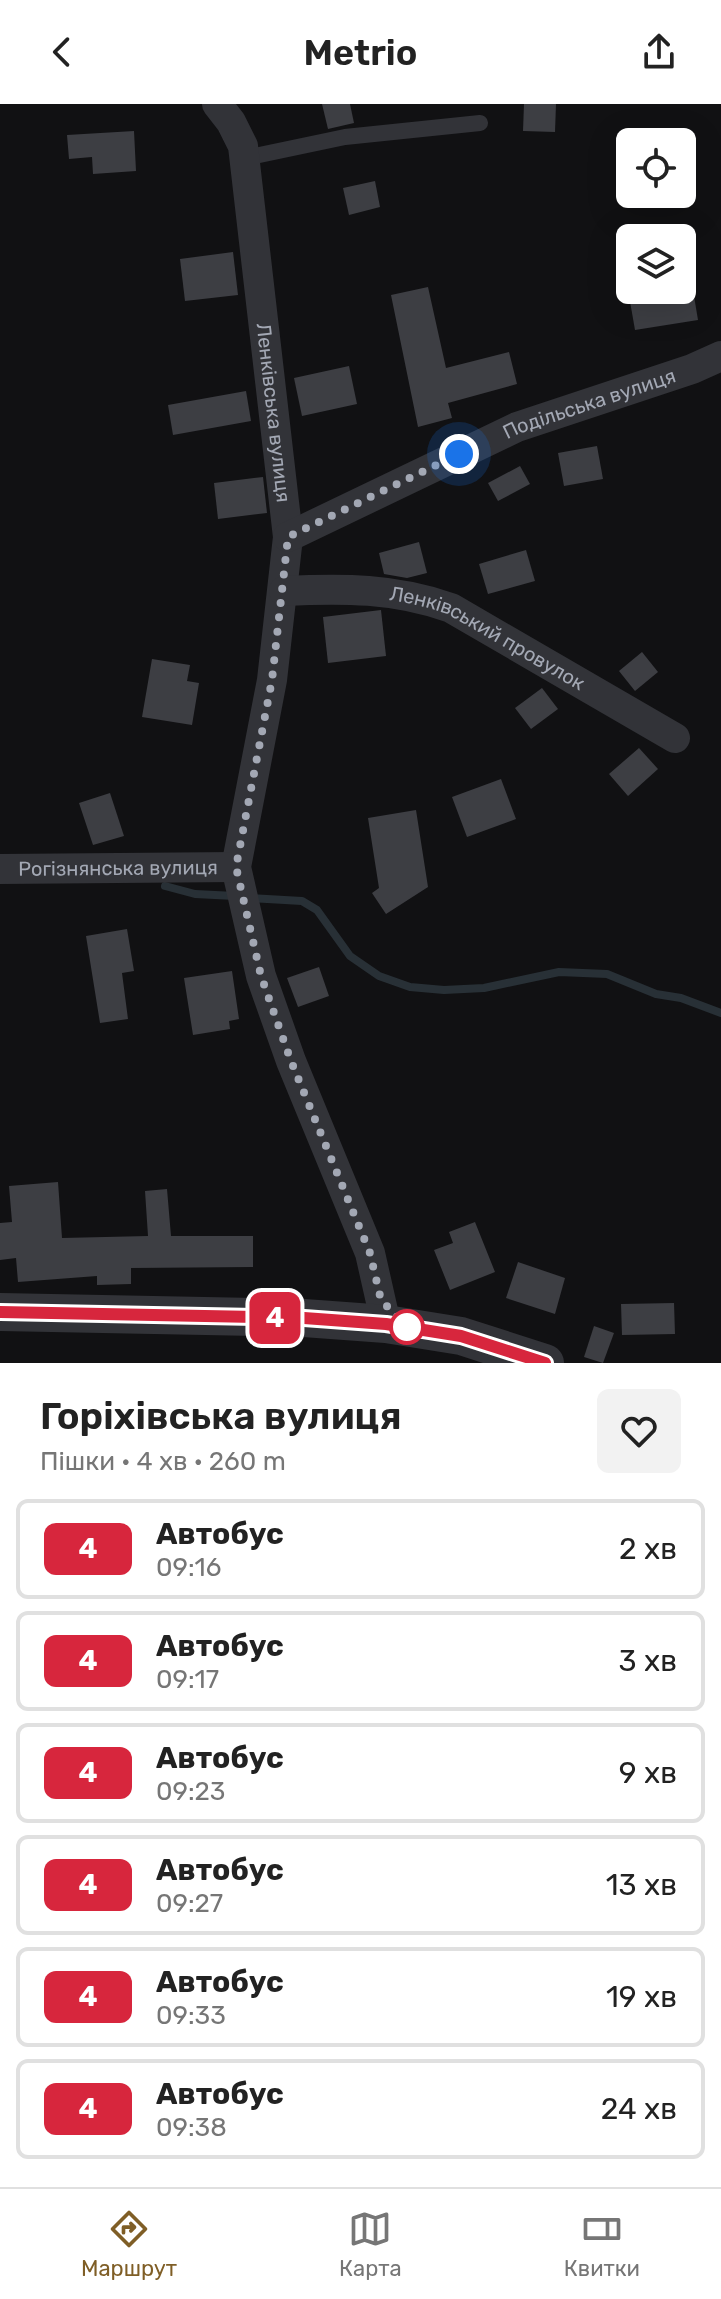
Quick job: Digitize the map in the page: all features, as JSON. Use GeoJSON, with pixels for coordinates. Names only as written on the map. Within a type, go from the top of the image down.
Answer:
{"type":"FeatureCollection","features":[{"type":"Feature","properties":{"kind":"street","name":"Ленківська вулиця"},"geometry":{"type":"LineString","coordinates":[[217,104],[231,122],[243,146],[245,158],[288,537],[272,680],[236,867],[261,976],[291,1061],[370,1253],[386,1324]]}},
{"type":"Feature","properties":{"kind":"street","name":"Подільська вулиця"},"geometry":{"type":"LineString","coordinates":[[288,537],[517,427],[692,369],[721,356]]}},
{"type":"Feature","properties":{"kind":"street","name":"Ленківський провулок"},"geometry":{"type":"LineString","coordinates":[[284,591],[337,588],[387,591],[419,596],[451,608],[675,738]]}},
{"type":"Feature","properties":{"kind":"street","name":"Рогізнянська вулиця"},"geometry":{"type":"LineString","coordinates":[[0,869],[236,867]]}},
{"type":"Feature","properties":{"kind":"street"},"geometry":{"type":"LineString","coordinates":[[0,1312],[304,1318],[386,1324],[461,1336],[545,1363]]}},
{"type":"Feature","properties":{"kind":"lane"},"geometry":{"type":"LineString","coordinates":[[245,158],[345,137],[480,123]]}},
{"type":"Feature","properties":{"kind":"building"},"geometry":{"type":"Polygon","coordinates":[[[322,104],[350,104],[354,123],[328,129],[322,104]]]}},
{"type":"Feature","properties":{"kind":"building"},"geometry":{"type":"Polygon","coordinates":[[[524,104],[556,104],[555,132],[523,131],[524,104]]]}},
{"type":"Feature","properties":{"kind":"building"},"geometry":{"type":"Polygon","coordinates":[[[134,131],[136,171],[93,174],[92,157],[69,159],[67,135],[134,131]]]}},
{"type":"Feature","properties":{"kind":"building"},"geometry":{"type":"Polygon","coordinates":[[[375,181],[380,207],[349,215],[343,188],[375,181]]]}},
{"type":"Feature","properties":{"kind":"building"},"geometry":{"type":"Polygon","coordinates":[[[233,252],[238,295],[185,301],[180,259],[233,252]]]}},
{"type":"Feature","properties":{"kind":"building"},"geometry":{"type":"Polygon","coordinates":[[[428,287],[446,368],[509,352],[517,384],[448,403],[452,418],[418,427],[391,295],[428,287]]]}},
{"type":"Feature","properties":{"kind":"building"},"geometry":{"type":"Polygon","coordinates":[[[630,304],[695,304],[698,320],[635,330],[630,304]]]}},
{"type":"Feature","properties":{"kind":"building"},"geometry":{"type":"Polygon","coordinates":[[[349,366],[357,404],[302,416],[294,378],[349,366]]]}},
{"type":"Feature","properties":{"kind":"building"},"geometry":{"type":"Polygon","coordinates":[[[246,391],[251,421],[173,435],[168,405],[246,391]]]}},
{"type":"Feature","properties":{"kind":"building"},"geometry":{"type":"Polygon","coordinates":[[[597,446],[603,479],[564,486],[558,453],[597,446]]]}},
{"type":"Feature","properties":{"kind":"building"},"geometry":{"type":"Polygon","coordinates":[[[520,466],[530,484],[498,501],[488,483],[520,466]]]}},
{"type":"Feature","properties":{"kind":"building"},"geometry":{"type":"Polygon","coordinates":[[[263,477],[267,513],[218,519],[214,483],[263,477]]]}},
{"type":"Feature","properties":{"kind":"building"},"geometry":{"type":"Polygon","coordinates":[[[419,542],[427,573],[407,578],[384,574],[379,553],[419,542]]]}},
{"type":"Feature","properties":{"kind":"building"},"geometry":{"type":"Polygon","coordinates":[[[526,550],[535,581],[488,594],[479,564],[526,550]]]}},
{"type":"Feature","properties":{"kind":"building"},"geometry":{"type":"Polygon","coordinates":[[[381,610],[386,656],[328,663],[323,617],[381,610]]]}},
{"type":"Feature","properties":{"kind":"building"},"geometry":{"type":"Polygon","coordinates":[[[642,652],[658,672],[635,691],[619,671],[642,652]]]}},
{"type":"Feature","properties":{"kind":"building"},"geometry":{"type":"Polygon","coordinates":[[[152,659],[190,665],[187,681],[199,683],[192,725],[142,717],[152,659]]]}},
{"type":"Feature","properties":{"kind":"building"},"geometry":{"type":"Polygon","coordinates":[[[542,688],[558,709],[531,729],[515,708],[542,688]]]}},
{"type":"Feature","properties":{"kind":"building"},"geometry":{"type":"Polygon","coordinates":[[[639,748],[658,769],[628,796],[609,774],[639,748]]]}},
{"type":"Feature","properties":{"kind":"building"},"geometry":{"type":"Polygon","coordinates":[[[501,779],[516,819],[467,837],[452,797],[501,779]]]}},
{"type":"Feature","properties":{"kind":"building"},"geometry":{"type":"Polygon","coordinates":[[[110,793],[124,836],[93,845],[79,803],[110,793]]]}},
{"type":"Feature","properties":{"kind":"building"},"geometry":{"type":"Polygon","coordinates":[[[416,810],[428,887],[386,914],[372,893],[379,888],[368,818],[416,810]]]}},
{"type":"Feature","properties":{"kind":"building"},"geometry":{"type":"Polygon","coordinates":[[[127,929],[134,971],[122,973],[128,1019],[100,1023],[86,936],[127,929]]]}},
{"type":"Feature","properties":{"kind":"building"},"geometry":{"type":"Polygon","coordinates":[[[319,967],[329,996],[298,1007],[287,978],[319,967]]]}},
{"type":"Feature","properties":{"kind":"building"},"geometry":{"type":"Polygon","coordinates":[[[232,971],[239,1019],[229,1021],[230,1029],[193,1035],[184,978],[232,971]]]}},
{"type":"Feature","properties":{"kind":"building"},"geometry":{"type":"Polygon","coordinates":[[[58,1182],[62,1238],[148,1236],[145,1191],[167,1189],[171,1236],[253,1236],[253,1267],[131,1268],[131,1284],[97,1285],[97,1276],[18,1282],[16,1258],[0,1260],[0,1223],[12,1222],[9,1186],[58,1182]]]}},
{"type":"Feature","properties":{"kind":"building"},"geometry":{"type":"Polygon","coordinates":[[[475,1222],[495,1272],[450,1290],[434,1250],[453,1243],[449,1232],[475,1222]]]}},
{"type":"Feature","properties":{"kind":"building"},"geometry":{"type":"Polygon","coordinates":[[[518,1262],[565,1278],[555,1314],[506,1298],[518,1262]]]}},
{"type":"Feature","properties":{"kind":"building"},"geometry":{"type":"Polygon","coordinates":[[[674,1303],[675,1334],[622,1335],[621,1304],[674,1303]]]}},
{"type":"Feature","properties":{"kind":"building"},"geometry":{"type":"Polygon","coordinates":[[[594,1326],[614,1333],[603,1363],[584,1357],[594,1326]]]}},
{"type":"Feature","properties":{"kind":"waterway"},"geometry":{"type":"LineString","coordinates":[[165,886],[195,894],[235,896]]}},
{"type":"Feature","properties":{"kind":"waterway"},"geometry":{"type":"LineString","coordinates":[[249,898],[302,901],[317,910],[350,956],[379,976],[410,987],[444,990],[484,988],[559,972],[607,974],[656,994],[681,998],[721,1013]]}},
{"type":"Feature","properties":{"kind":"bus line","name":"4"},"geometry":{"type":"LineString","coordinates":[[0,1312],[304,1318],[386,1324],[461,1336],[545,1363]]}},
{"type":"Feature","properties":{"kind":"route"},"geometry":{"type":"LineString","coordinates":[[407,1327],[381,1300],[370,1253],[291,1061],[261,976],[236,867],[272,680],[288,537],[459,454]]}}]}
